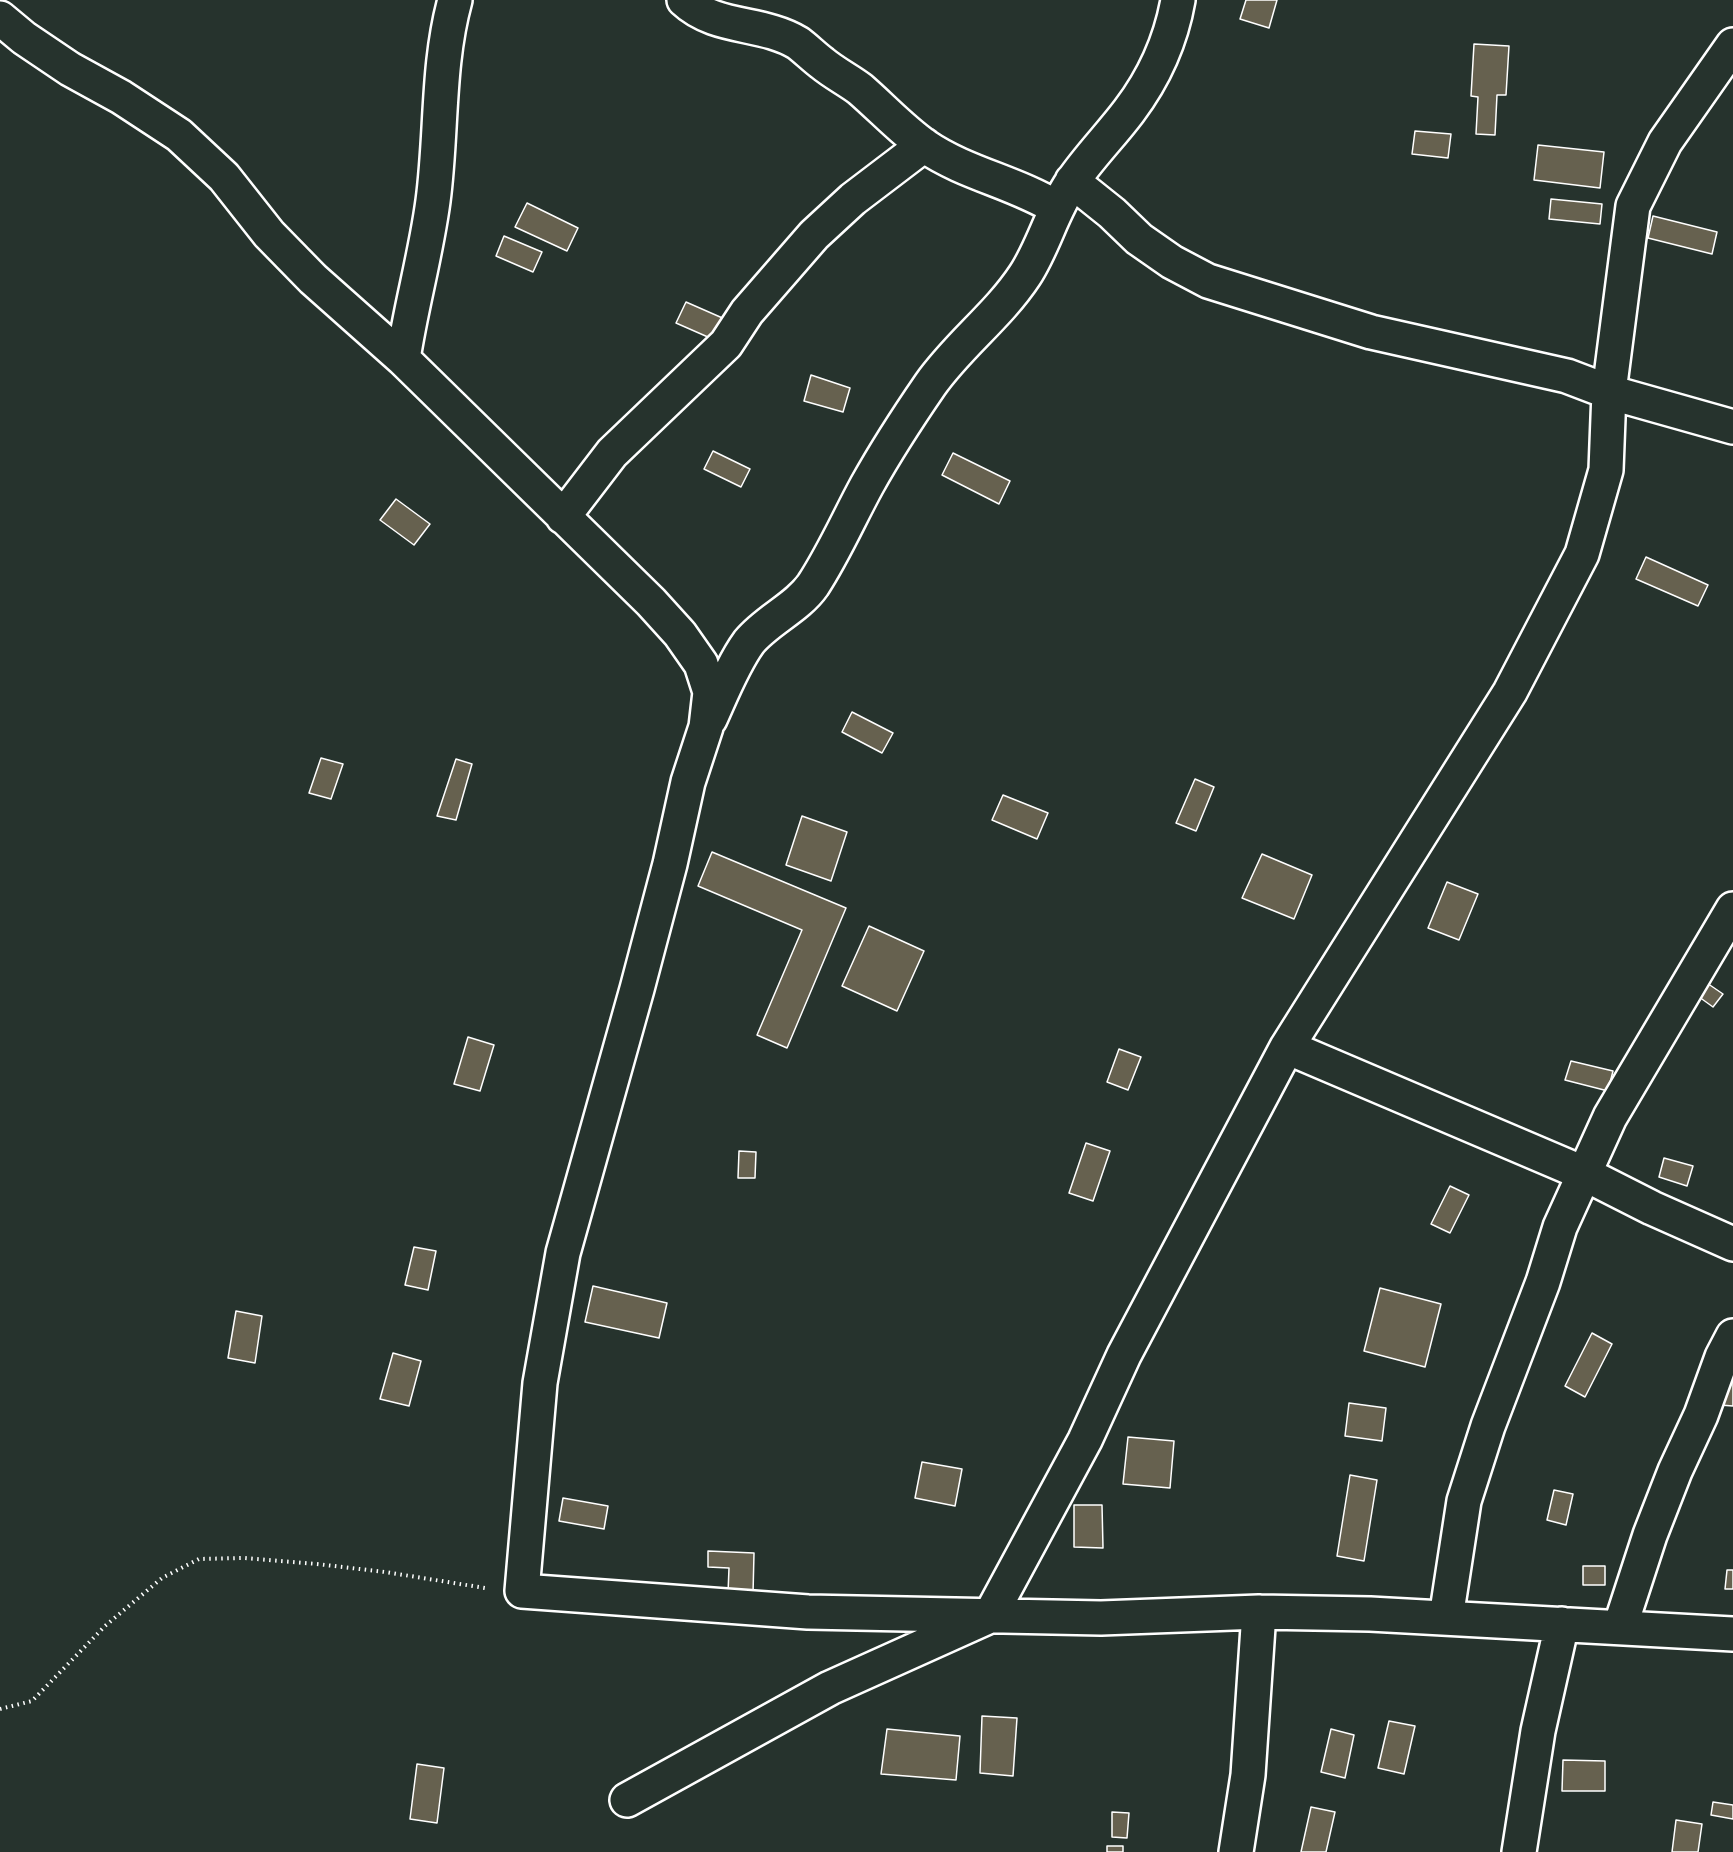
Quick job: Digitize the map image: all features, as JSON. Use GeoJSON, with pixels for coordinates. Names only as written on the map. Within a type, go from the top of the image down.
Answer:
{"type":"FeatureCollection","features":[{"type":"Feature","properties":{"kind":"street"},"geometry":{"type":"LineString","coordinates":[[403,358],[433,200],[445,52],[455,0]]}},
{"type":"Feature","properties":{"kind":"street"},"geometry":{"type":"LineString","coordinates":[[684,0],[691,7],[712,18],[776,33],[797,43],[858,88],[924,146],[948,160],[1035,194],[1065,194],[1112,213],[1139,239],[1172,262],[1208,281],[1371,332],[1518,363],[1567,376],[1609,392],[1733,427]]}},
{"type":"Feature","properties":{"kind":"street"},"geometry":{"type":"LineString","coordinates":[[1178,0],[1164,50],[1152,75],[1130,110],[1065,194],[1026,273],[1005,303],[931,382],[868,483],[812,587],[749,643],[706,727],[688,782],[670,864],[637,989],[563,1253],[540,1383],[522,1591],[808,1612],[1101,1618],[1259,1612],[1370,1614],[1733,1634]]}},
{"type":"Feature","properties":{"kind":"street"},"geometry":{"type":"LineString","coordinates":[[0,18],[24,38],[70,69],[121,97],[179,135],[224,177],[268,234],[313,279],[403,358],[651,602],[680,634],[701,664],[710,692],[706,727]]}},
{"type":"Feature","properties":{"kind":"street"},"geometry":{"type":"LineString","coordinates":[[627,1800],[830,1688],[990,1616],[1074,1460],[1125,1355],[1287,1047],[1510,692],[1582,554],[1606,470],[1609,392],[1633,206],[1665,142],[1733,45]]}},
{"type":"Feature","properties":{"kind":"street"},"geometry":{"type":"LineString","coordinates":[[563,517],[612,453],[726,344],[747,312],[814,235],[853,199],[924,146]]}},
{"type":"Feature","properties":{"kind":"street"},"geometry":{"type":"LineString","coordinates":[[1446,1618],[1464,1501],[1496,1404],[1543,1282],[1560,1227],[1610,1117],[1733,909]]}},
{"type":"Feature","properties":{"kind":"street"},"geometry":{"type":"LineString","coordinates":[[1287,1047],[1583,1173],[1652,1208],[1733,1244]]}},
{"type":"Feature","properties":{"kind":"street"},"geometry":{"type":"LineString","coordinates":[[1620,1627],[1650,1535],[1675,1471],[1701,1415],[1722,1357],[1733,1336]]}},
{"type":"Feature","properties":{"kind":"street"},"geometry":{"type":"LineString","coordinates":[[1236,1852],[1248,1774],[1259,1612]]}},
{"type":"Feature","properties":{"kind":"street"},"geometry":{"type":"LineString","coordinates":[[1519,1852],[1538,1731],[1562,1624]]}},
{"type":"Feature","properties":{"kind":"path"},"geometry":{"type":"LineString","coordinates":[[0,1709],[32,1701],[105,1626],[162,1578],[199,1559],[244,1558],[316,1564],[385,1572],[476,1587],[522,1591]]}},
{"type":"Feature","properties":{"kind":"building"},"geometry":{"type":"Polygon","coordinates":[[[1246,0],[1277,0],[1269,28],[1240,19],[1246,0]]]}},
{"type":"Feature","properties":{"kind":"building"},"geometry":{"type":"Polygon","coordinates":[[[1474,44],[1509,46],[1506,95],[1497,95],[1495,135],[1476,134],[1478,97],[1471,96],[1474,44]]]}},
{"type":"Feature","properties":{"kind":"building"},"geometry":{"type":"Polygon","coordinates":[[[1415,131],[1451,134],[1448,158],[1412,154],[1415,131]]]}},
{"type":"Feature","properties":{"kind":"building"},"geometry":{"type":"Polygon","coordinates":[[[1538,145],[1604,152],[1600,188],[1534,180],[1538,145]]]}},
{"type":"Feature","properties":{"kind":"building"},"geometry":{"type":"Polygon","coordinates":[[[1551,199],[1602,204],[1600,224],[1549,219],[1551,199]]]}},
{"type":"Feature","properties":{"kind":"building"},"geometry":{"type":"Polygon","coordinates":[[[527,203],[578,228],[567,251],[515,227],[527,203]]]}},
{"type":"Feature","properties":{"kind":"building"},"geometry":{"type":"Polygon","coordinates":[[[1653,216],[1717,232],[1712,254],[1648,238],[1653,216]]]}},
{"type":"Feature","properties":{"kind":"building"},"geometry":{"type":"Polygon","coordinates":[[[504,236],[542,252],[533,272],[496,256],[504,236]]]}},
{"type":"Feature","properties":{"kind":"building"},"geometry":{"type":"Polygon","coordinates":[[[686,302],[727,320],[717,341],[676,323],[686,302]]]}},
{"type":"Feature","properties":{"kind":"building"},"geometry":{"type":"Polygon","coordinates":[[[811,375],[850,388],[843,412],[804,401],[811,375]]]}},
{"type":"Feature","properties":{"kind":"building"},"geometry":{"type":"Polygon","coordinates":[[[713,451],[750,469],[741,487],[704,469],[713,451]]]}},
{"type":"Feature","properties":{"kind":"building"},"geometry":{"type":"Polygon","coordinates":[[[953,453],[1010,481],[999,504],[942,475],[953,453]]]}},
{"type":"Feature","properties":{"kind":"building"},"geometry":{"type":"Polygon","coordinates":[[[396,499],[430,524],[414,545],[380,520],[396,499]]]}},
{"type":"Feature","properties":{"kind":"building"},"geometry":{"type":"Polygon","coordinates":[[[1646,557],[1708,585],[1698,606],[1636,579],[1646,557]]]}},
{"type":"Feature","properties":{"kind":"building"},"geometry":{"type":"Polygon","coordinates":[[[852,712],[893,733],[882,753],[842,732],[852,712]]]}},
{"type":"Feature","properties":{"kind":"building"},"geometry":{"type":"Polygon","coordinates":[[[321,758],[343,764],[331,799],[309,793],[321,758]]]}},
{"type":"Feature","properties":{"kind":"building"},"geometry":{"type":"Polygon","coordinates":[[[456,759],[472,764],[456,820],[437,816],[456,759]]]}},
{"type":"Feature","properties":{"kind":"building"},"geometry":{"type":"Polygon","coordinates":[[[1195,779],[1214,787],[1196,831],[1176,823],[1195,779]]]}},
{"type":"Feature","properties":{"kind":"building"},"geometry":{"type":"Polygon","coordinates":[[[1003,795],[1048,813],[1037,839],[992,820],[1003,795]]]}},
{"type":"Feature","properties":{"kind":"building"},"geometry":{"type":"Polygon","coordinates":[[[802,816],[847,832],[831,881],[786,865],[802,816]]]}},
{"type":"Feature","properties":{"kind":"building"},"geometry":{"type":"Polygon","coordinates":[[[712,852],[846,908],[787,1048],[757,1035],[802,930],[698,886],[712,852]]]}},
{"type":"Feature","properties":{"kind":"building"},"geometry":{"type":"Polygon","coordinates":[[[1262,854],[1312,875],[1294,919],[1242,898],[1262,854]]]}},
{"type":"Feature","properties":{"kind":"building"},"geometry":{"type":"Polygon","coordinates":[[[1447,882],[1478,894],[1459,940],[1428,928],[1447,882]]]}},
{"type":"Feature","properties":{"kind":"building"},"geometry":{"type":"Polygon","coordinates":[[[869,926],[924,951],[897,1011],[842,986],[869,926]]]}},
{"type":"Feature","properties":{"kind":"building"},"geometry":{"type":"Polygon","coordinates":[[[1704,981],[1723,994],[1713,1007],[1695,994],[1704,981]]]}},
{"type":"Feature","properties":{"kind":"building"},"geometry":{"type":"Polygon","coordinates":[[[468,1037],[494,1045],[480,1091],[454,1084],[468,1037]]]}},
{"type":"Feature","properties":{"kind":"building"},"geometry":{"type":"Polygon","coordinates":[[[1119,1049],[1141,1057],[1128,1090],[1107,1082],[1119,1049]]]}},
{"type":"Feature","properties":{"kind":"building"},"geometry":{"type":"Polygon","coordinates":[[[1571,1061],[1613,1071],[1608,1091],[1565,1080],[1571,1061]]]}},
{"type":"Feature","properties":{"kind":"building"},"geometry":{"type":"Polygon","coordinates":[[[1086,1143],[1110,1151],[1093,1201],[1069,1193],[1086,1143]]]}},
{"type":"Feature","properties":{"kind":"building"},"geometry":{"type":"Polygon","coordinates":[[[739,1151],[756,1152],[755,1178],[738,1178],[739,1151]]]}},
{"type":"Feature","properties":{"kind":"building"},"geometry":{"type":"Polygon","coordinates":[[[1664,1158],[1693,1166],[1687,1186],[1659,1177],[1664,1158]]]}},
{"type":"Feature","properties":{"kind":"building"},"geometry":{"type":"Polygon","coordinates":[[[1450,1186],[1469,1195],[1450,1233],[1431,1224],[1450,1186]]]}},
{"type":"Feature","properties":{"kind":"building"},"geometry":{"type":"Polygon","coordinates":[[[414,1247],[436,1251],[428,1290],[405,1285],[414,1247]]]}},
{"type":"Feature","properties":{"kind":"building"},"geometry":{"type":"Polygon","coordinates":[[[593,1286],[667,1303],[659,1338],[585,1322],[593,1286]]]}},
{"type":"Feature","properties":{"kind":"building"},"geometry":{"type":"Polygon","coordinates":[[[1380,1288],[1441,1304],[1425,1367],[1364,1351],[1380,1288]]]}},
{"type":"Feature","properties":{"kind":"building"},"geometry":{"type":"Polygon","coordinates":[[[236,1311],[262,1316],[255,1363],[228,1358],[236,1311]]]}},
{"type":"Feature","properties":{"kind":"building"},"geometry":{"type":"Polygon","coordinates":[[[1592,1333],[1612,1344],[1585,1397],[1565,1386],[1592,1333]]]}},
{"type":"Feature","properties":{"kind":"building"},"geometry":{"type":"Polygon","coordinates":[[[393,1353],[421,1361],[409,1406],[380,1399],[393,1353]]]}},
{"type":"Feature","properties":{"kind":"building"},"geometry":{"type":"Polygon","coordinates":[[[1733,1370],[1733,1406],[1720,1405],[1733,1370]]]}},
{"type":"Feature","properties":{"kind":"building"},"geometry":{"type":"Polygon","coordinates":[[[1349,1403],[1386,1408],[1382,1441],[1345,1436],[1349,1403]]]}},
{"type":"Feature","properties":{"kind":"building"},"geometry":{"type":"Polygon","coordinates":[[[1128,1437],[1174,1441],[1170,1488],[1123,1484],[1128,1437]]]}},
{"type":"Feature","properties":{"kind":"building"},"geometry":{"type":"Polygon","coordinates":[[[922,1462],[962,1469],[955,1506],[915,1498],[922,1462]]]}},
{"type":"Feature","properties":{"kind":"building"},"geometry":{"type":"Polygon","coordinates":[[[1350,1475],[1377,1480],[1364,1561],[1337,1556],[1350,1475]]]}},
{"type":"Feature","properties":{"kind":"building"},"geometry":{"type":"Polygon","coordinates":[[[1554,1490],[1573,1494],[1566,1525],[1547,1520],[1554,1490]]]}},
{"type":"Feature","properties":{"kind":"building"},"geometry":{"type":"Polygon","coordinates":[[[563,1498],[608,1506],[604,1529],[559,1521],[563,1498]]]}},
{"type":"Feature","properties":{"kind":"building"},"geometry":{"type":"Polygon","coordinates":[[[1074,1505],[1102,1505],[1103,1548],[1074,1547],[1074,1505]]]}},
{"type":"Feature","properties":{"kind":"building"},"geometry":{"type":"Polygon","coordinates":[[[708,1551],[754,1553],[753,1594],[728,1593],[729,1568],[708,1567],[708,1551]]]}},
{"type":"Feature","properties":{"kind":"building"},"geometry":{"type":"Polygon","coordinates":[[[1583,1566],[1605,1566],[1605,1585],[1583,1585],[1583,1566]]]}},
{"type":"Feature","properties":{"kind":"building"},"geometry":{"type":"Polygon","coordinates":[[[1727,1570],[1733,1570],[1733,1589],[1725,1589],[1727,1570]]]}},
{"type":"Feature","properties":{"kind":"building"},"geometry":{"type":"Polygon","coordinates":[[[982,1716],[1017,1718],[1013,1776],[980,1773],[982,1716]]]}},
{"type":"Feature","properties":{"kind":"building"},"geometry":{"type":"Polygon","coordinates":[[[1389,1721],[1415,1726],[1404,1774],[1378,1768],[1389,1721]]]}},
{"type":"Feature","properties":{"kind":"building"},"geometry":{"type":"Polygon","coordinates":[[[887,1729],[960,1736],[956,1780],[881,1774],[887,1729]]]}},
{"type":"Feature","properties":{"kind":"building"},"geometry":{"type":"Polygon","coordinates":[[[1331,1729],[1354,1735],[1345,1778],[1321,1772],[1331,1729]]]}},
{"type":"Feature","properties":{"kind":"building"},"geometry":{"type":"Polygon","coordinates":[[[1563,1760],[1605,1761],[1605,1791],[1562,1791],[1563,1760]]]}},
{"type":"Feature","properties":{"kind":"building"},"geometry":{"type":"Polygon","coordinates":[[[417,1764],[444,1768],[437,1823],[410,1819],[417,1764]]]}},
{"type":"Feature","properties":{"kind":"building"},"geometry":{"type":"Polygon","coordinates":[[[1713,1802],[1733,1805],[1733,1819],[1711,1815],[1713,1802]]]}},
{"type":"Feature","properties":{"kind":"building"},"geometry":{"type":"Polygon","coordinates":[[[1311,1807],[1335,1812],[1326,1852],[1301,1852],[1311,1807]]]}},
{"type":"Feature","properties":{"kind":"building"},"geometry":{"type":"Polygon","coordinates":[[[1112,1812],[1129,1813],[1127,1838],[1112,1837],[1112,1812]]]}},
{"type":"Feature","properties":{"kind":"building"},"geometry":{"type":"Polygon","coordinates":[[[1676,1820],[1702,1824],[1698,1852],[1672,1852],[1676,1820]]]}},
{"type":"Feature","properties":{"kind":"building"},"geometry":{"type":"Polygon","coordinates":[[[1107,1846],[1123,1846],[1123,1852],[1107,1852],[1107,1846]]]}}]}
